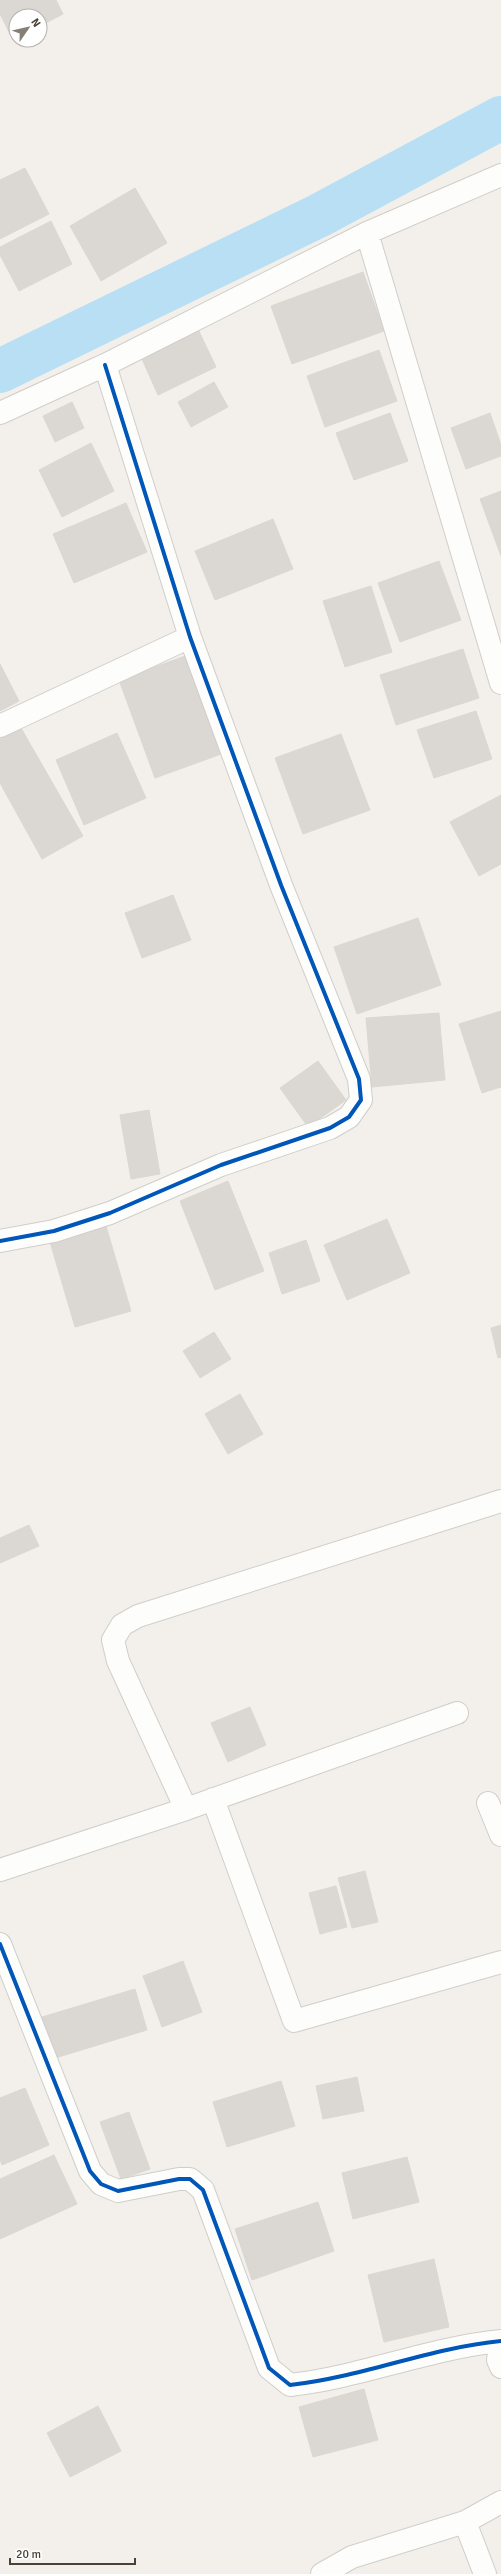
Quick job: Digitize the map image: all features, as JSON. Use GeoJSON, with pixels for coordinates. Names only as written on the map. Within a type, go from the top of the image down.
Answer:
{"type":"FeatureCollection","features":[{"type":"Feature","properties":{"kind":"street"},"geometry":{"type":"LineString","coordinates":[[0,413],[105,365],[367,233],[501,175]]}},
{"type":"Feature","properties":{"kind":"street"},"geometry":{"type":"LineString","coordinates":[[367,233],[501,683]]}},
{"type":"Feature","properties":{"kind":"street"},"geometry":{"type":"LineString","coordinates":[[0,1241],[54,1231],[110,1213],[221,1165],[330,1128],[349,1117],[361,1100],[359,1078],[281,885],[190,637],[105,365]]}},
{"type":"Feature","properties":{"kind":"street"},"geometry":{"type":"LineString","coordinates":[[0,726],[190,637]]}},
{"type":"Feature","properties":{"kind":"street"},"geometry":{"type":"LineString","coordinates":[[186,1809],[118,1661],[113,1640],[122,1625],[138,1616],[501,1501]]}},
{"type":"Feature","properties":{"kind":"street"},"geometry":{"type":"LineString","coordinates":[[0,1870],[186,1809],[457,1712]]}},
{"type":"Feature","properties":{"kind":"street"},"geometry":{"type":"LineString","coordinates":[[213,1799],[294,2021],[501,1962]]}},
{"type":"Feature","properties":{"kind":"street"},"geometry":{"type":"LineString","coordinates":[[488,1804],[501,1835]]}},
{"type":"Feature","properties":{"kind":"street"},"geometry":{"type":"LineString","coordinates":[[0,1944],[90,2171],[101,2184],[118,2191],[179,2179],[190,2179],[203,2190],[269,2368],[290,2385],[317,2382],[366,2371],[468,2344],[501,2341],[498,2360],[501,2368]]}},
{"type":"Feature","properties":{"kind":"street"},"geometry":{"type":"LineString","coordinates":[[322,2574],[352,2557],[465,2522],[501,2502]]}},
{"type":"Feature","properties":{"kind":"street"},"geometry":{"type":"LineString","coordinates":[[465,2522],[485,2574]]}},
{"type":"Feature","properties":{"kind":"building"},"geometry":{"type":"Polygon","coordinates":[[[0,0],[56,0],[63,14],[48,22],[48,8],[8,8],[8,30],[0,14],[0,0]]]}},
{"type":"Feature","properties":{"kind":"building"},"geometry":{"type":"Polygon","coordinates":[[[25,168],[49,214],[0,239],[0,180],[25,168]]]}},
{"type":"Feature","properties":{"kind":"building"},"geometry":{"type":"Polygon","coordinates":[[[135,188],[167,243],[101,281],[70,226],[135,188]]]}},
{"type":"Feature","properties":{"kind":"building"},"geometry":{"type":"Polygon","coordinates":[[[51,221],[72,264],[19,291],[0,255],[0,247],[51,221]]]}},
{"type":"Feature","properties":{"kind":"building"},"geometry":{"type":"Polygon","coordinates":[[[363,272],[384,331],[292,364],[271,306],[363,272]]]}},
{"type":"Feature","properties":{"kind":"building"},"geometry":{"type":"Polygon","coordinates":[[[195,323],[216,367],[158,395],[138,350],[195,323]]]}},
{"type":"Feature","properties":{"kind":"building"},"geometry":{"type":"Polygon","coordinates":[[[379,350],[397,401],[325,427],[307,376],[379,350]]]}},
{"type":"Feature","properties":{"kind":"building"},"geometry":{"type":"Polygon","coordinates":[[[214,382],[228,407],[191,427],[178,402],[214,382]]]}},
{"type":"Feature","properties":{"kind":"building"},"geometry":{"type":"Polygon","coordinates":[[[72,402],[84,428],[55,442],[43,416],[72,402]]]}},
{"type":"Feature","properties":{"kind":"building"},"geometry":{"type":"Polygon","coordinates":[[[390,413],[408,461],[354,480],[336,433],[390,413]]]}},
{"type":"Feature","properties":{"kind":"building"},"geometry":{"type":"Polygon","coordinates":[[[490,413],[501,445],[501,456],[466,469],[451,428],[490,413]]]}},
{"type":"Feature","properties":{"kind":"building"},"geometry":{"type":"Polygon","coordinates":[[[91,443],[114,491],[62,517],[39,470],[91,443]]]}},
{"type":"Feature","properties":{"kind":"building"},"geometry":{"type":"Polygon","coordinates":[[[501,491],[501,556],[480,499],[501,491]]]}},
{"type":"Feature","properties":{"kind":"building"},"geometry":{"type":"Polygon","coordinates":[[[126,503],[147,552],[74,583],[53,534],[126,503]]]}},
{"type":"Feature","properties":{"kind":"building"},"geometry":{"type":"Polygon","coordinates":[[[273,519],[293,569],[215,600],[195,551],[273,519]]]}},
{"type":"Feature","properties":{"kind":"building"},"geometry":{"type":"Polygon","coordinates":[[[439,561],[461,620],[400,642],[378,583],[439,561]]]}},
{"type":"Feature","properties":{"kind":"building"},"geometry":{"type":"Polygon","coordinates":[[[371,586],[392,652],[345,667],[323,601],[371,586]]]}},
{"type":"Feature","properties":{"kind":"building"},"geometry":{"type":"Polygon","coordinates":[[[463,649],[479,698],[396,725],[380,675],[463,649]]]}},
{"type":"Feature","properties":{"kind":"building"},"geometry":{"type":"Polygon","coordinates":[[[188,655],[224,753],[155,778],[119,680],[188,655]]]}},
{"type":"Feature","properties":{"kind":"building"},"geometry":{"type":"Polygon","coordinates":[[[0,664],[19,701],[0,711],[0,664]]]}},
{"type":"Feature","properties":{"kind":"building"},"geometry":{"type":"Polygon","coordinates":[[[476,711],[492,759],[434,778],[417,730],[476,711]]]}},
{"type":"Feature","properties":{"kind":"building"},"geometry":{"type":"Polygon","coordinates":[[[21,728],[83,836],[42,859],[0,783],[0,739],[21,728]]]}},
{"type":"Feature","properties":{"kind":"building"},"geometry":{"type":"Polygon","coordinates":[[[117,733],[146,798],[84,825],[56,760],[117,733]]]}},
{"type":"Feature","properties":{"kind":"building"},"geometry":{"type":"Polygon","coordinates":[[[341,734],[370,810],[303,834],[275,758],[341,734]]]}},
{"type":"Feature","properties":{"kind":"building"},"geometry":{"type":"Polygon","coordinates":[[[501,795],[501,864],[479,876],[450,822],[501,795]]]}},
{"type":"Feature","properties":{"kind":"building"},"geometry":{"type":"Polygon","coordinates":[[[173,895],[191,940],[142,958],[125,913],[173,895]]]}},
{"type":"Feature","properties":{"kind":"building"},"geometry":{"type":"Polygon","coordinates":[[[418,918],[441,985],[357,1014],[334,947],[418,918]]]}},
{"type":"Feature","properties":{"kind":"building"},"geometry":{"type":"Polygon","coordinates":[[[501,1011],[501,1087],[482,1093],[459,1024],[501,1011]]]}},
{"type":"Feature","properties":{"kind":"building"},"geometry":{"type":"Polygon","coordinates":[[[439,1013],[445,1080],[372,1087],[366,1018],[439,1013]]]}},
{"type":"Feature","properties":{"kind":"building"},"geometry":{"type":"Polygon","coordinates":[[[318,1061],[346,1100],[308,1127],[280,1088],[318,1061]]]}},
{"type":"Feature","properties":{"kind":"building"},"geometry":{"type":"Polygon","coordinates":[[[149,1110],[160,1174],[131,1179],[120,1115],[149,1110]]]}},
{"type":"Feature","properties":{"kind":"building"},"geometry":{"type":"Polygon","coordinates":[[[228,1181],[264,1271],[215,1290],[180,1201],[228,1181]]]}},
{"type":"Feature","properties":{"kind":"building"},"geometry":{"type":"Polygon","coordinates":[[[387,1219],[410,1273],[347,1300],[324,1245],[387,1219]]]}},
{"type":"Feature","properties":{"kind":"building"},"geometry":{"type":"Polygon","coordinates":[[[106,1226],[131,1311],[75,1327],[50,1242],[106,1226]]]}},
{"type":"Feature","properties":{"kind":"building"},"geometry":{"type":"Polygon","coordinates":[[[306,1240],[320,1281],[282,1294],[269,1253],[306,1240]]]}},
{"type":"Feature","properties":{"kind":"building"},"geometry":{"type":"Polygon","coordinates":[[[501,1325],[501,1357],[498,1358],[491,1328],[501,1325]]]}},
{"type":"Feature","properties":{"kind":"building"},"geometry":{"type":"Polygon","coordinates":[[[214,1332],[231,1359],[200,1378],[183,1351],[214,1332]]]}},
{"type":"Feature","properties":{"kind":"building"},"geometry":{"type":"Polygon","coordinates":[[[240,1394],[263,1434],[228,1454],[205,1414],[240,1394]]]}},
{"type":"Feature","properties":{"kind":"building"},"geometry":{"type":"Polygon","coordinates":[[[29,1525],[39,1546],[0,1563],[0,1538],[29,1525]]]}},
{"type":"Feature","properties":{"kind":"building"},"geometry":{"type":"Polygon","coordinates":[[[250,1707],[266,1745],[228,1762],[211,1723],[250,1707]]]}},
{"type":"Feature","properties":{"kind":"building"},"geometry":{"type":"Polygon","coordinates":[[[365,1871],[378,1922],[352,1928],[338,1878],[365,1871]]]}},
{"type":"Feature","properties":{"kind":"building"},"geometry":{"type":"Polygon","coordinates":[[[336,1886],[347,1927],[320,1934],[309,1893],[336,1886]]]}},
{"type":"Feature","properties":{"kind":"building"},"geometry":{"type":"Polygon","coordinates":[[[183,1961],[202,2012],[162,2027],[143,1976],[183,1961]]]}},
{"type":"Feature","properties":{"kind":"building"},"geometry":{"type":"Polygon","coordinates":[[[135,1989],[147,2030],[52,2059],[39,2018],[135,1989]]]}},
{"type":"Feature","properties":{"kind":"building"},"geometry":{"type":"Polygon","coordinates":[[[357,2077],[364,2111],[323,2119],[316,2086],[357,2077]]]}},
{"type":"Feature","properties":{"kind":"building"},"geometry":{"type":"Polygon","coordinates":[[[281,2081],[295,2126],[227,2147],[213,2102],[281,2081]]]}},
{"type":"Feature","properties":{"kind":"building"},"geometry":{"type":"Polygon","coordinates":[[[25,2088],[49,2145],[2,2165],[0,2159],[0,2098],[25,2088]]]}},
{"type":"Feature","properties":{"kind":"building"},"geometry":{"type":"Polygon","coordinates":[[[129,2112],[150,2169],[121,2179],[100,2122],[129,2112]]]}},
{"type":"Feature","properties":{"kind":"building"},"geometry":{"type":"Polygon","coordinates":[[[54,2155],[77,2204],[0,2239],[0,2179],[54,2155]]]}},
{"type":"Feature","properties":{"kind":"building"},"geometry":{"type":"Polygon","coordinates":[[[407,2157],[419,2202],[353,2219],[342,2173],[407,2157]]]}},
{"type":"Feature","properties":{"kind":"building"},"geometry":{"type":"Polygon","coordinates":[[[318,2202],[334,2251],[252,2280],[235,2229],[318,2202]]]}},
{"type":"Feature","properties":{"kind":"building"},"geometry":{"type":"Polygon","coordinates":[[[434,2259],[449,2327],[384,2342],[368,2275],[434,2259]]]}},
{"type":"Feature","properties":{"kind":"building"},"geometry":{"type":"Polygon","coordinates":[[[364,2389],[378,2440],[313,2457],[299,2407],[364,2389]]]}},
{"type":"Feature","properties":{"kind":"building"},"geometry":{"type":"Polygon","coordinates":[[[98,2406],[121,2451],[70,2477],[47,2433],[98,2406]]]}},
{"type":"Feature","properties":{"kind":"waterway"},"geometry":{"type":"LineString","coordinates":[[0,371],[320,215],[501,118]]}},
{"type":"Feature","properties":{"kind":"cycle path"},"geometry":{"type":"LineString","coordinates":[[0,1241],[54,1231],[110,1213],[221,1165],[330,1128],[349,1117],[361,1100],[359,1079],[281,885],[190,637],[105,365]]}},
{"type":"Feature","properties":{"kind":"cycle path"},"geometry":{"type":"LineString","coordinates":[[0,1944],[90,2171],[101,2184],[118,2191],[179,2179],[190,2179],[203,2190],[269,2368],[290,2385],[343,2376],[448,2350],[501,2341]]}}]}
